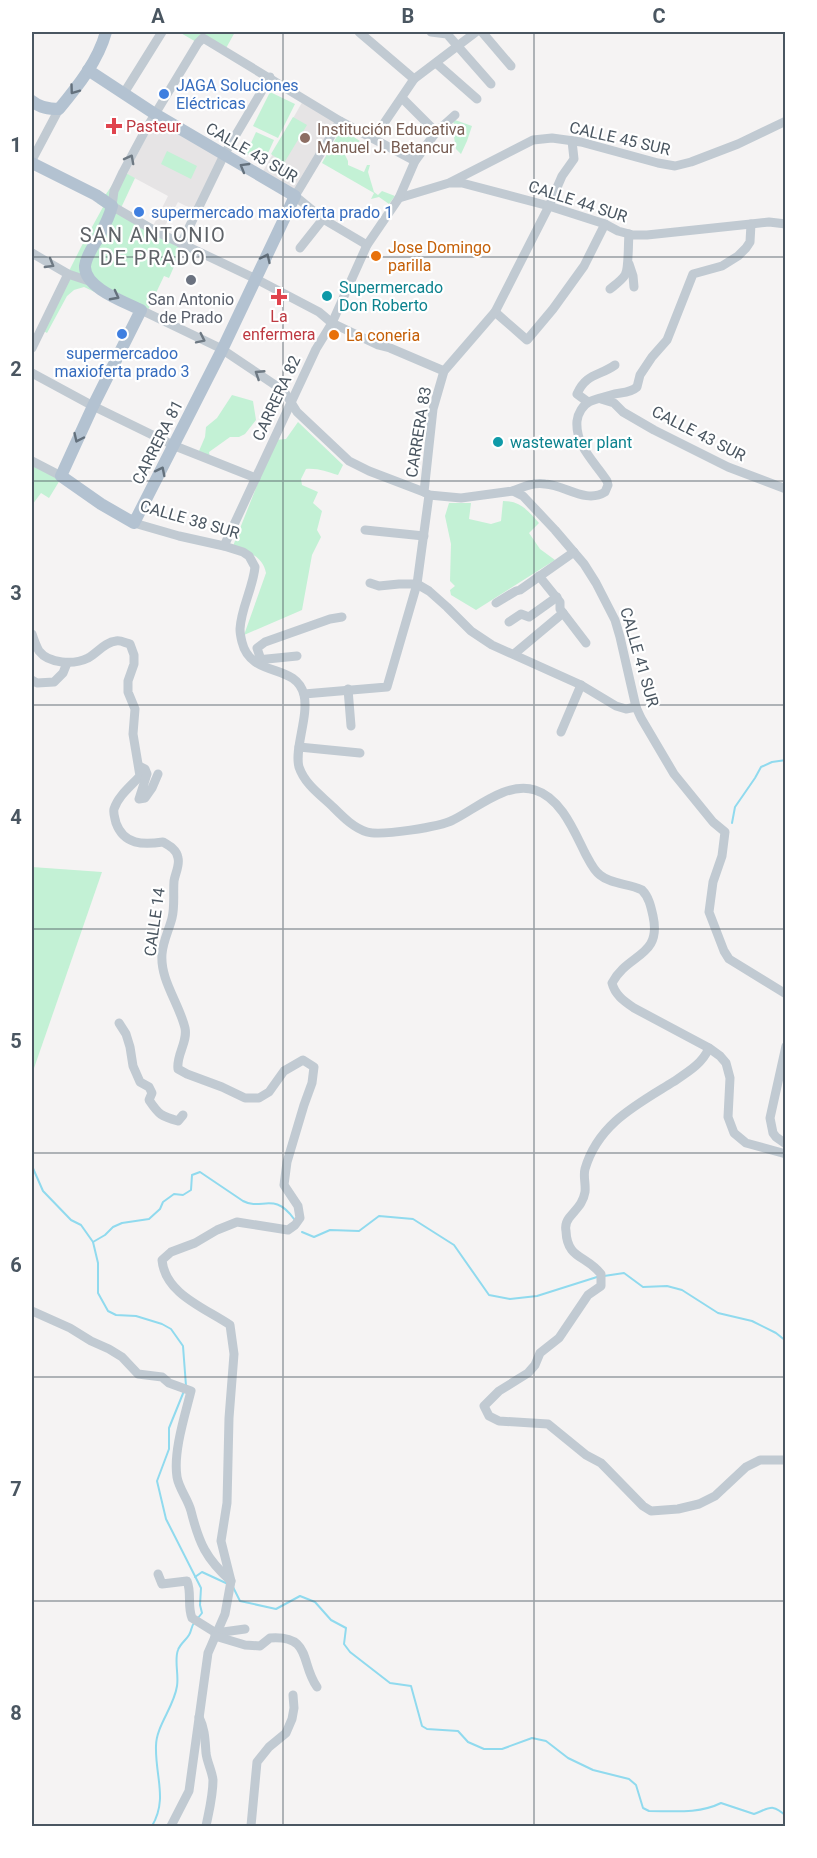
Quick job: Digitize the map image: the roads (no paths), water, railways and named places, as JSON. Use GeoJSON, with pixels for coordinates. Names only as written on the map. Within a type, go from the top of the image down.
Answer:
{"type":"FeatureCollection","features":[{"type":"Feature","properties":{"kind":"main road"},"geometry":{"type":"LineString","coordinates":[[32,101],[49,110],[59,109],[88,70],[99,51],[106,32]]}},
{"type":"Feature","properties":{"kind":"main road","name":"CALLE 43 SUR"},"geometry":{"type":"LineString","coordinates":[[88,70],[155,114],[295,196]]}},
{"type":"Feature","properties":{"kind":"main road"},"geometry":{"type":"LineString","coordinates":[[32,162],[112,206],[110,215],[85,265],[85,271],[89,281],[112,296],[141,310],[61,476]]}},
{"type":"Feature","properties":{"kind":"main road","name":"CARRERA 81"},"geometry":{"type":"LineString","coordinates":[[134,523],[222,350],[295,196]]}},
{"type":"Feature","properties":{"kind":"main road","name":"CALLE 38 SUR"},"geometry":{"type":"LineString","coordinates":[[61,476],[101,504],[134,523]]}},
{"type":"Feature","properties":{"kind":"street"},"geometry":{"type":"LineString","coordinates":[[124,93],[162,32]]}},
{"type":"Feature","properties":{"kind":"street"},"geometry":{"type":"LineString","coordinates":[[359,32],[414,79]]}},
{"type":"Feature","properties":{"kind":"street"},"geometry":{"type":"LineString","coordinates":[[431,32],[447,34],[491,84]]}},
{"type":"Feature","properties":{"kind":"street"},"geometry":{"type":"LineString","coordinates":[[374,138],[414,79],[476,32]]}},
{"type":"Feature","properties":{"kind":"street"},"geometry":{"type":"LineString","coordinates":[[482,32],[511,66]]}},
{"type":"Feature","properties":{"kind":"street"},"geometry":{"type":"LineString","coordinates":[[415,160],[340,121],[203,38],[155,114],[123,172],[114,191],[112,206],[181,244],[319,312],[332,323],[378,345],[444,371]]}},
{"type":"Feature","properties":{"kind":"street"},"geometry":{"type":"LineString","coordinates":[[435,63],[477,99]]}},
{"type":"Feature","properties":{"kind":"street"},"geometry":{"type":"LineString","coordinates":[[181,244],[224,155],[270,77]]}},
{"type":"Feature","properties":{"kind":"street"},"geometry":{"type":"LineString","coordinates":[[402,98],[436,132]]}},
{"type":"Feature","properties":{"kind":"street"},"geometry":{"type":"LineString","coordinates":[[32,162],[59,109]]}},
{"type":"Feature","properties":{"kind":"street","name":"CARRERA 82"},"geometry":{"type":"LineString","coordinates":[[224,546],[290,403],[316,349],[332,323],[368,245],[399,198],[415,160],[436,132],[455,115]]}},
{"type":"Feature","properties":{"kind":"street","name":"CARRERA 81"},"geometry":{"type":"LineString","coordinates":[[295,196],[340,121]]}},
{"type":"Feature","properties":{"kind":"street","name":"CALLE 45 SUR"},"geometry":{"type":"LineString","coordinates":[[449,183],[533,140],[552,138],[581,142],[675,166],[738,144],[786,121]]}},
{"type":"Feature","properties":{"kind":"street","name":"CARRERA 83"},"geometry":{"type":"LineString","coordinates":[[348,690],[387,687],[417,584],[424,536],[433,409],[444,371],[495,312],[562,176],[574,159],[572,141]]}},
{"type":"Feature","properties":{"kind":"street","name":"CALLE 44 SUR"},"geometry":{"type":"LineString","coordinates":[[399,198],[449,183],[462,183],[549,206],[629,234],[647,235],[769,222],[786,224]]}},
{"type":"Feature","properties":{"kind":"street","name":"CALLE 43 SUR"},"geometry":{"type":"LineString","coordinates":[[295,196],[323,219],[368,245]]}},
{"type":"Feature","properties":{"kind":"street"},"geometry":{"type":"LineString","coordinates":[[300,248],[323,219]]}},
{"type":"Feature","properties":{"kind":"street"},"geometry":{"type":"LineString","coordinates":[[495,312],[527,340],[584,266],[605,224]]}},
{"type":"Feature","properties":{"kind":"street"},"geometry":{"type":"LineString","coordinates":[[141,310],[222,350],[284,391],[297,412],[357,466],[427,493],[461,498],[513,491],[528,485],[545,484],[596,496],[603,494],[607,489],[607,481],[580,441],[577,429],[578,416],[585,405],[592,400],[631,392],[637,387],[640,375],[667,340],[693,274],[731,262],[746,249],[750,242],[751,224]]}},
{"type":"Feature","properties":{"kind":"street"},"geometry":{"type":"LineString","coordinates":[[629,234],[627,259],[633,276],[634,288]]}},
{"type":"Feature","properties":{"kind":"street"},"geometry":{"type":"LineString","coordinates":[[32,254],[71,275],[89,281]]}},
{"type":"Feature","properties":{"kind":"street"},"geometry":{"type":"LineString","coordinates":[[610,290],[626,274],[629,264]]}},
{"type":"Feature","properties":{"kind":"street"},"geometry":{"type":"LineString","coordinates":[[32,348],[36,327],[71,275],[85,265]]}},
{"type":"Feature","properties":{"kind":"street"},"geometry":{"type":"LineString","coordinates":[[588,402],[577,393],[580,388],[589,376],[615,365]]}},
{"type":"Feature","properties":{"kind":"street"},"geometry":{"type":"LineString","coordinates":[[32,373],[93,406],[174,445],[256,478]]}},
{"type":"Feature","properties":{"kind":"street","name":"CALLE 43 SUR"},"geometry":{"type":"LineString","coordinates":[[601,399],[614,403],[654,430],[728,467],[786,489]]}},
{"type":"Feature","properties":{"kind":"street","name":"CALLE 38 SUR"},"geometry":{"type":"LineString","coordinates":[[32,461],[61,476]]}},
{"type":"Feature","properties":{"kind":"street","name":"CALLE 41 SUR"},"geometry":{"type":"LineString","coordinates":[[513,491],[536,509],[574,552],[596,583],[615,620],[636,707],[674,774],[713,822],[725,832],[722,855],[713,882],[709,912],[724,951],[729,959],[786,994]]}},
{"type":"Feature","properties":{"kind":"street","name":"CALLE 38 SUR"},"geometry":{"type":"LineString","coordinates":[[134,523],[224,546],[249,556],[255,567],[240,630],[244,651],[256,661]]}},
{"type":"Feature","properties":{"kind":"street"},"geometry":{"type":"LineString","coordinates":[[365,530],[424,536]]}},
{"type":"Feature","properties":{"kind":"street"},"geometry":{"type":"LineString","coordinates":[[496,603],[520,590],[574,552]]}},
{"type":"Feature","properties":{"kind":"street"},"geometry":{"type":"LineString","coordinates":[[539,576],[557,597],[560,609],[586,643]]}},
{"type":"Feature","properties":{"kind":"street"},"geometry":{"type":"LineString","coordinates":[[370,583],[379,586],[417,584],[429,591],[471,631],[492,645],[580,685],[616,706],[626,709],[636,707]]}},
{"type":"Feature","properties":{"kind":"street"},"geometry":{"type":"LineString","coordinates":[[509,622],[521,614],[529,617],[557,597]]}},
{"type":"Feature","properties":{"kind":"street"},"geometry":{"type":"LineString","coordinates":[[514,654],[563,613]]}},
{"type":"Feature","properties":{"kind":"street"},"geometry":{"type":"LineString","coordinates":[[256,661],[260,657],[257,648],[265,642],[342,616]]}},
{"type":"Feature","properties":{"kind":"street"},"geometry":{"type":"LineString","coordinates":[[32,634],[43,656],[53,661],[67,663],[88,658],[111,642],[118,640],[129,644],[134,655],[128,692],[135,709],[133,734],[135,752],[139,765],[145,769],[147,774],[139,799],[145,798],[158,774]]}},
{"type":"Feature","properties":{"kind":"street"},"geometry":{"type":"LineString","coordinates":[[256,661],[297,656]]}},
{"type":"Feature","properties":{"kind":"street"},"geometry":{"type":"LineString","coordinates":[[256,661],[265,668],[289,674],[299,685],[304,694],[299,766],[317,793],[353,825],[372,833],[442,824],[515,788],[524,787],[542,793],[557,805],[597,872],[605,879],[639,888],[649,901],[655,927],[653,941],[648,950],[628,963],[619,973],[612,983],[614,990],[623,1001],[634,1008],[720,1056],[726,1063],[730,1078],[728,1117],[734,1133],[746,1143],[786,1154]]}},
{"type":"Feature","properties":{"kind":"street"},"geometry":{"type":"LineString","coordinates":[[32,680],[37,683],[54,682],[63,673],[67,663]]}},
{"type":"Feature","properties":{"kind":"street"},"geometry":{"type":"LineString","coordinates":[[561,732],[580,685]]}},
{"type":"Feature","properties":{"kind":"street"},"geometry":{"type":"LineString","coordinates":[[304,694],[348,690],[351,726]]}},
{"type":"Feature","properties":{"kind":"street"},"geometry":{"type":"LineString","coordinates":[[299,747],[360,753]]}},
{"type":"Feature","properties":{"kind":"street","name":"CALLE 14"},"geometry":{"type":"LineString","coordinates":[[139,765],[140,776],[120,797],[114,815],[118,828],[131,841],[142,845],[163,843],[175,851],[179,860],[174,879],[173,915],[162,955],[164,975],[186,1030],[177,1061],[178,1069],[245,1098],[259,1098],[269,1092],[284,1071],[303,1060],[314,1067],[312,1083],[287,1162],[284,1185],[298,1206],[300,1218],[296,1225],[288,1230],[237,1221],[195,1243],[171,1252],[162,1260],[163,1272],[177,1290],[230,1325],[234,1354],[226,1503],[221,1541],[231,1581]]}},
{"type":"Feature","properties":{"kind":"street"},"geometry":{"type":"LineString","coordinates":[[119,1023],[126,1034],[133,1066],[140,1082],[149,1087],[152,1093],[149,1099],[153,1107],[161,1116],[178,1121],[183,1115]]}},
{"type":"Feature","properties":{"kind":"street"},"geometry":{"type":"LineString","coordinates":[[786,1046],[770,1118],[773,1133],[786,1144]]}},
{"type":"Feature","properties":{"kind":"street"},"geometry":{"type":"LineString","coordinates":[[709,1048],[699,1063],[607,1127],[594,1145],[584,1172],[585,1191],[582,1203],[567,1220],[566,1234],[567,1247],[594,1266],[601,1274],[601,1286],[588,1295],[559,1338],[540,1353],[535,1365],[528,1373],[499,1391],[484,1406],[489,1416],[500,1421],[548,1424],[586,1455],[601,1463],[643,1506],[651,1511],[678,1509],[699,1504],[715,1496],[746,1467],[760,1460],[786,1460]]}},
{"type":"Feature","properties":{"kind":"street"},"geometry":{"type":"LineString","coordinates":[[32,1311],[110,1349],[122,1357],[138,1374],[162,1377],[170,1383],[191,1391],[176,1463],[177,1478],[203,1549],[216,1568],[231,1581],[225,1614],[208,1653],[189,1791],[171,1827]]}},
{"type":"Feature","properties":{"kind":"street"},"geometry":{"type":"LineString","coordinates":[[158,1574],[164,1585],[187,1581],[190,1588],[189,1608],[195,1620],[216,1633],[244,1645],[260,1646],[267,1639],[274,1637],[294,1642],[304,1652],[306,1667],[317,1687]]}},
{"type":"Feature","properties":{"kind":"street"},"geometry":{"type":"LineString","coordinates":[[216,1633],[246,1629]]}},
{"type":"Feature","properties":{"kind":"street"},"geometry":{"type":"LineString","coordinates":[[251,1827],[257,1762],[269,1747],[286,1733],[292,1719],[293,1695]]}},
{"type":"Feature","properties":{"kind":"street"},"geometry":{"type":"LineString","coordinates":[[198,1714],[206,1738],[207,1756],[213,1781],[206,1827]]}},
{"type":"Feature","properties":{"kind":"waterway"},"geometry":{"type":"LineString","coordinates":[[732,823],[735,807],[761,767],[772,762],[786,760]]}},
{"type":"Feature","properties":{"kind":"waterway"},"geometry":{"type":"LineString","coordinates":[[32,1166],[43,1191],[71,1220],[81,1225],[93,1242],[98,1263],[98,1293],[108,1311],[116,1315],[136,1316],[171,1329],[183,1346],[186,1386]]}},
{"type":"Feature","properties":{"kind":"waterway"},"geometry":{"type":"LineString","coordinates":[[93,1242],[122,1223],[149,1219],[160,1209],[163,1202],[174,1194],[183,1195],[191,1190],[192,1175],[200,1172],[243,1201],[280,1206],[294,1219]]}},
{"type":"Feature","properties":{"kind":"waterway"},"geometry":{"type":"LineString","coordinates":[[302,1232],[314,1237],[330,1230],[359,1231],[379,1216],[413,1219],[454,1245],[489,1295],[510,1299],[537,1296],[597,1277]]}},
{"type":"Feature","properties":{"kind":"waterway"},"geometry":{"type":"LineString","coordinates":[[604,1276],[624,1273],[643,1287],[667,1286],[682,1290],[718,1313],[752,1321],[776,1333],[786,1341]]}},
{"type":"Feature","properties":{"kind":"waterway"},"geometry":{"type":"LineString","coordinates":[[184,1391],[169,1428],[169,1449],[157,1481],[166,1519],[201,1588],[202,1613],[198,1618]]}},
{"type":"Feature","properties":{"kind":"waterway"},"geometry":{"type":"LineString","coordinates":[[195,1577],[202,1572],[228,1584]]}},
{"type":"Feature","properties":{"kind":"waterway"},"geometry":{"type":"LineString","coordinates":[[233,1587],[240,1601],[276,1609],[300,1596],[315,1602],[331,1620],[346,1628],[344,1644],[350,1652],[390,1683],[411,1686],[422,1726],[427,1729],[458,1731],[468,1742],[484,1749],[502,1749],[532,1738],[546,1741],[568,1758],[593,1770],[629,1779],[636,1785],[643,1808],[649,1811],[695,1810],[721,1803],[754,1814],[774,1808],[786,1816]]}},
{"type":"Feature","properties":{"kind":"waterway"},"geometry":{"type":"LineString","coordinates":[[152,1826],[157,1816],[160,1797],[156,1757],[157,1739],[175,1694],[178,1650],[189,1635],[194,1623]]}},
{"type":"Feature","properties":{"kind":"place","name":"JAGA Soluciones Eléctricas"},"geometry":{"type":"Point","coordinates":[164,94]}},
{"type":"Feature","properties":{"kind":"place","name":"Pasteur"},"geometry":{"type":"Point","coordinates":[114,126]}},
{"type":"Feature","properties":{"kind":"place","name":"Institución Educativa Manuel J. Betancur"},"geometry":{"type":"Point","coordinates":[305,138]}},
{"type":"Feature","properties":{"kind":"place","name":"supermercado maxioferta prado 1"},"geometry":{"type":"Point","coordinates":[139,212]}},
{"type":"Feature","properties":{"kind":"place","name":"Jose Domingo parilla"},"geometry":{"type":"Point","coordinates":[376,256]}},
{"type":"Feature","properties":{"kind":"place","name":"San Antonio de Prado"},"geometry":{"type":"Point","coordinates":[191,280]}},
{"type":"Feature","properties":{"kind":"place","name":"Supermercado Don Roberto"},"geometry":{"type":"Point","coordinates":[327,296]}},
{"type":"Feature","properties":{"kind":"place","name":"La enfermera"},"geometry":{"type":"Point","coordinates":[279,297]}},
{"type":"Feature","properties":{"kind":"place","name":"supermercadoo maxioferta prado 3"},"geometry":{"type":"Point","coordinates":[122,334]}},
{"type":"Feature","properties":{"kind":"place","name":"La coneria"},"geometry":{"type":"Point","coordinates":[334,335]}},
{"type":"Feature","properties":{"kind":"place","name":"wastewater plant"},"geometry":{"type":"Point","coordinates":[498,442]}},
{"type":"Feature","properties":{"kind":"district","name":"SAN ANTONIO DE PRADO"},"geometry":{"type":"Point","coordinates":[153,246]}}]}
